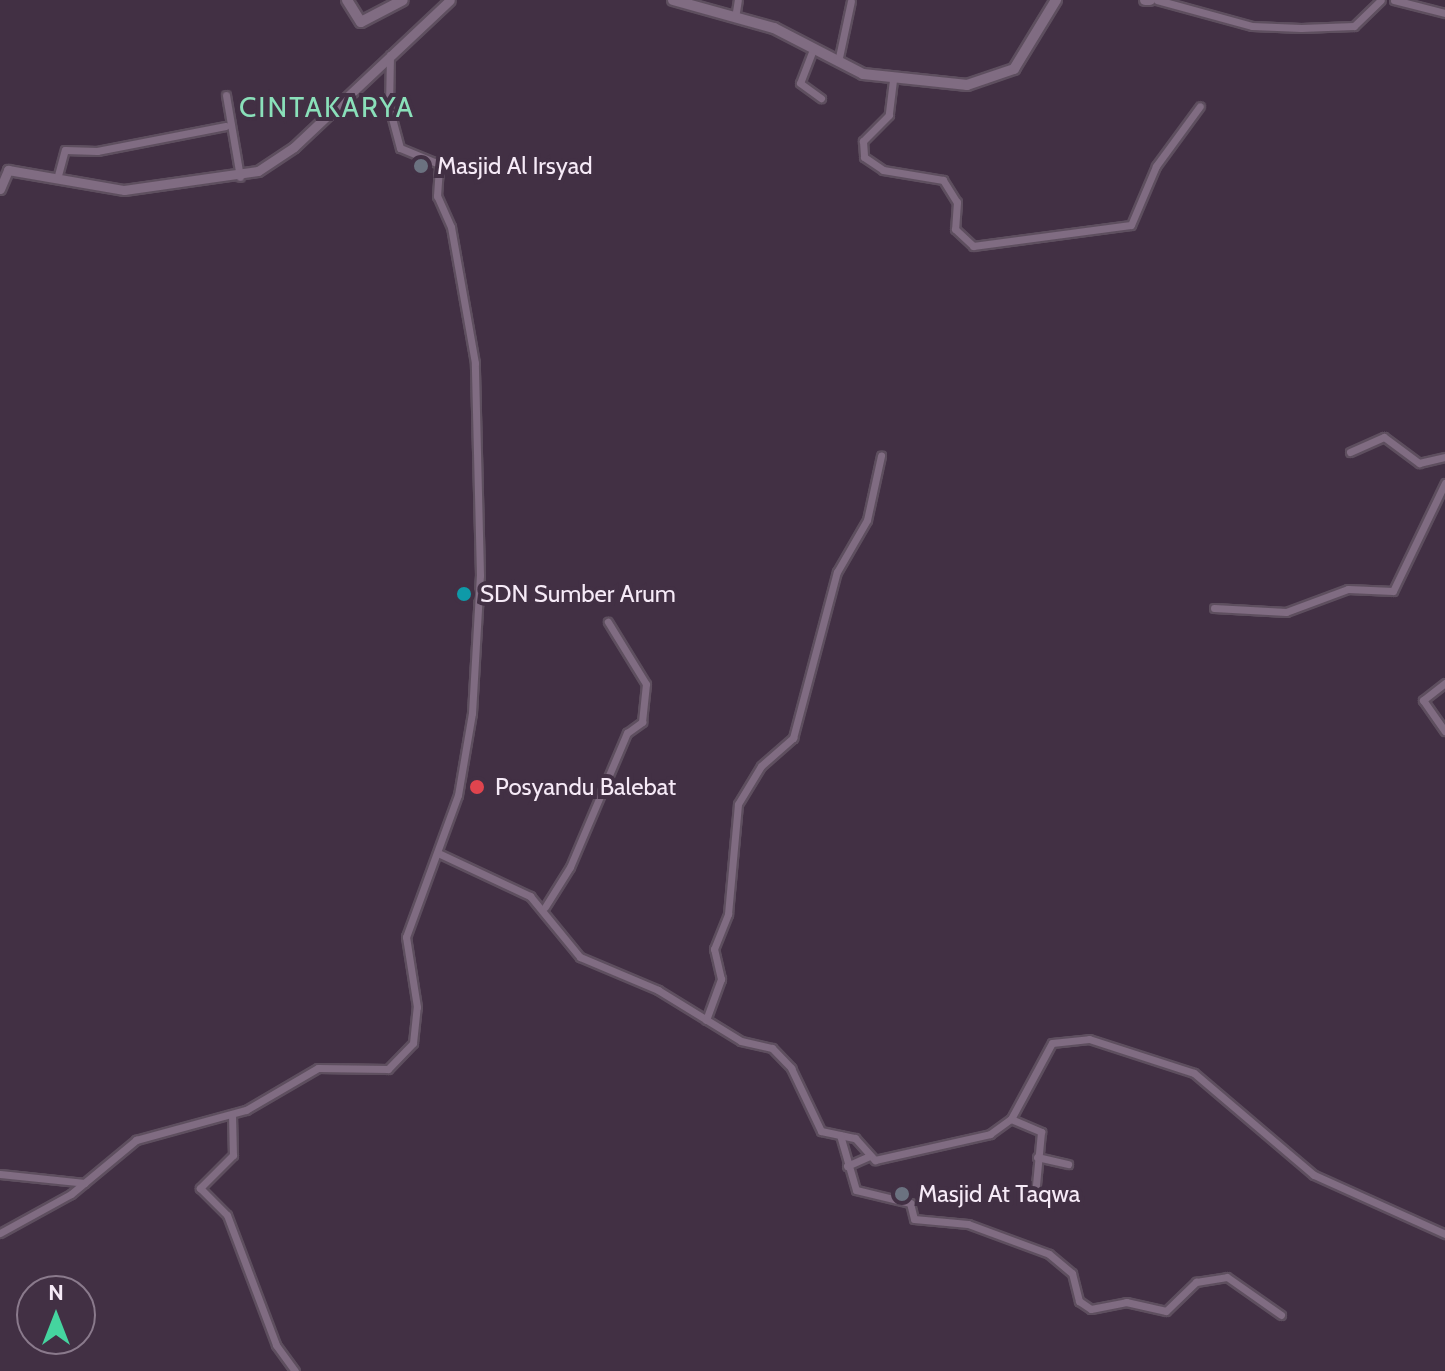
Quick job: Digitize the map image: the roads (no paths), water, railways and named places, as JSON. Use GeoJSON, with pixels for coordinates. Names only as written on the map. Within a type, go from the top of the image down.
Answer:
{"type":"FeatureCollection","features":[{"type":"Feature","properties":{"kind":"main road"},"geometry":{"type":"LineString","coordinates":[[347,0],[361,22],[403,0]]}},
{"type":"Feature","properties":{"kind":"main road"},"geometry":{"type":"LineString","coordinates":[[673,0],[774,28],[837,64],[893,80],[997,80],[1023,58],[1056,0]]}},
{"type":"Feature","properties":{"kind":"street"},"geometry":{"type":"LineString","coordinates":[[0,189],[4,169],[124,190],[240,177],[294,147],[389,53],[450,0]]}},
{"type":"Feature","properties":{"kind":"street"},"geometry":{"type":"LineString","coordinates":[[735,18],[738,0]]}},
{"type":"Feature","properties":{"kind":"street"},"geometry":{"type":"LineString","coordinates":[[1157,0],[1252,26],[1291,28],[1354,26],[1381,0]]}},
{"type":"Feature","properties":{"kind":"street"},"geometry":{"type":"LineString","coordinates":[[1394,0],[1445,13]]}},
{"type":"Feature","properties":{"kind":"street"},"geometry":{"type":"LineString","coordinates":[[837,64],[851,1]]}},
{"type":"Feature","properties":{"kind":"street"},"geometry":{"type":"LineString","coordinates":[[812,52],[800,83],[821,98]]}},
{"type":"Feature","properties":{"kind":"street"},"geometry":{"type":"LineString","coordinates":[[0,1233],[85,1183],[136,1140],[246,1110],[318,1068],[397,1066],[415,1034],[406,937],[438,853],[466,764],[472,713],[480,575],[475,363],[451,227],[437,196],[439,164],[400,148],[389,107],[389,53]]}},
{"type":"Feature","properties":{"kind":"street"},"geometry":{"type":"LineString","coordinates":[[893,80],[889,115],[861,152],[874,167],[943,180],[957,202],[955,229],[973,246],[1131,225],[1156,166],[1200,106]]}},
{"type":"Feature","properties":{"kind":"street"},"geometry":{"type":"LineString","coordinates":[[226,95],[226,126],[240,177]]}},
{"type":"Feature","properties":{"kind":"street"},"geometry":{"type":"LineString","coordinates":[[57,179],[65,150],[97,151],[226,126]]}},
{"type":"Feature","properties":{"kind":"street"},"geometry":{"type":"LineString","coordinates":[[1350,452],[1384,437],[1419,463],[1445,457]]}},
{"type":"Feature","properties":{"kind":"street"},"geometry":{"type":"LineString","coordinates":[[706,1020],[721,979],[714,949],[728,914],[738,804],[761,766],[793,738],[837,572],[867,520],[881,456]]}},
{"type":"Feature","properties":{"kind":"street"},"geometry":{"type":"LineString","coordinates":[[1214,608],[1286,612],[1348,589],[1393,591],[1445,483]]}},
{"type":"Feature","properties":{"kind":"street"},"geometry":{"type":"LineString","coordinates":[[545,907],[570,867],[627,733],[642,722],[647,687],[608,622]]}},
{"type":"Feature","properties":{"kind":"street"},"geometry":{"type":"LineString","coordinates":[[1445,683],[1423,700],[1445,731]]}},
{"type":"Feature","properties":{"kind":"street"},"geometry":{"type":"LineString","coordinates":[[438,853],[545,907],[580,957],[706,1020],[741,1041],[772,1048],[791,1068],[819,1129],[855,1138],[869,1156],[881,1162],[947,1149],[1011,1119],[1052,1043],[1089,1039],[1124,1048],[1203,1078],[1314,1175],[1445,1234]]}},
{"type":"Feature","properties":{"kind":"street"},"geometry":{"type":"LineString","coordinates":[[232,1115],[233,1155],[200,1188],[227,1215],[276,1345],[295,1371]]}},
{"type":"Feature","properties":{"kind":"street"},"geometry":{"type":"LineString","coordinates":[[1011,1119],[1041,1132],[1035,1196]]}},
{"type":"Feature","properties":{"kind":"street"},"geometry":{"type":"LineString","coordinates":[[840,1135],[856,1190],[910,1203],[914,1219],[978,1227],[1049,1254],[1072,1273],[1079,1301],[1091,1309],[1126,1302],[1166,1311],[1196,1282],[1227,1277],[1281,1315]]}},
{"type":"Feature","properties":{"kind":"street"},"geometry":{"type":"LineString","coordinates":[[847,1166],[869,1156]]}},
{"type":"Feature","properties":{"kind":"street"},"geometry":{"type":"LineString","coordinates":[[1037,1157],[1068,1164]]}},
{"type":"Feature","properties":{"kind":"street"},"geometry":{"type":"LineString","coordinates":[[0,1174],[85,1183]]}},
{"type":"Feature","properties":{"kind":"place","name":"Masjid Al Irsyad"},"geometry":{"type":"Point","coordinates":[421,166]}},
{"type":"Feature","properties":{"kind":"place","name":"SDN Sumber Arum"},"geometry":{"type":"Point","coordinates":[464,594]}},
{"type":"Feature","properties":{"kind":"place","name":"Posyandu Balebat"},"geometry":{"type":"Point","coordinates":[477,787]}},
{"type":"Feature","properties":{"kind":"place","name":"Masjid At Taqwa"},"geometry":{"type":"Point","coordinates":[902,1194]}},
{"type":"Feature","properties":{"kind":"district","name":"CINTAKARYA"},"geometry":{"type":"Point","coordinates":[327,107]}}]}
